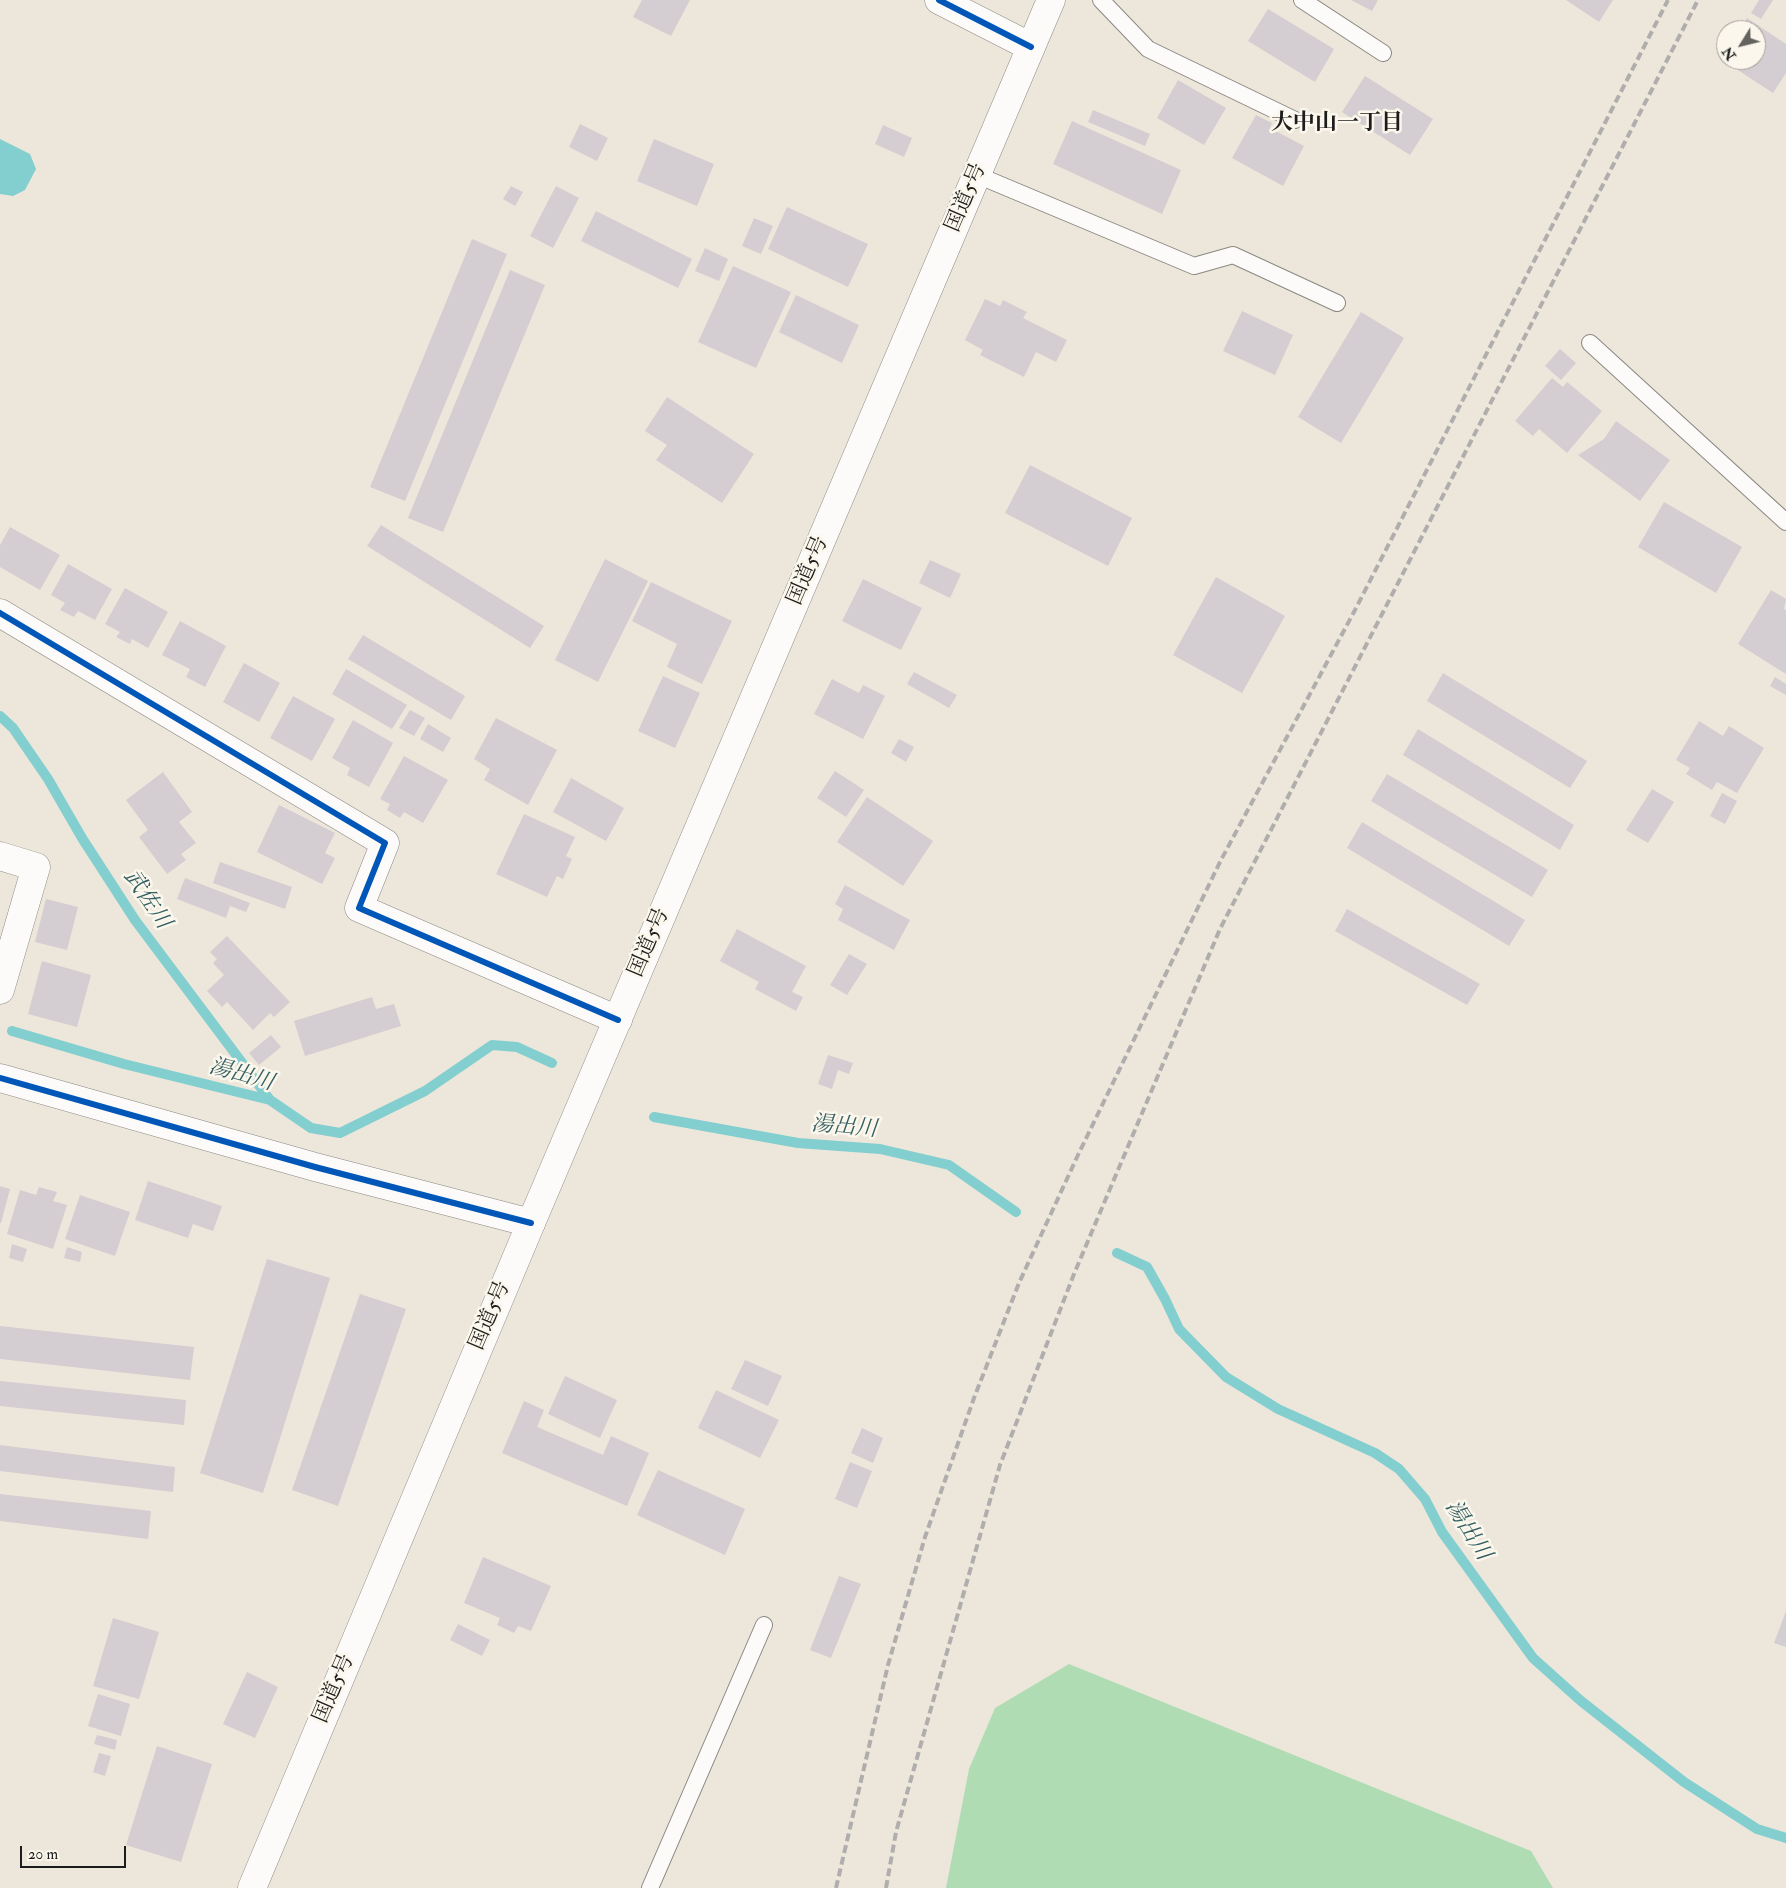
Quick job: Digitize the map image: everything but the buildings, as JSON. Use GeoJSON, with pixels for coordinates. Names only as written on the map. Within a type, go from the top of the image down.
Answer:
{"type":"FeatureCollection","features":[{"type":"Feature","properties":{"kind":"main road"},"geometry":{"type":"LineString","coordinates":[[939,0],[1031,47]]}},
{"type":"Feature","properties":{"kind":"main road","name":"国道5号"},"geometry":{"type":"LineString","coordinates":[[252,1888],[401,1530],[1051,0]]}},
{"type":"Feature","properties":{"kind":"main road"},"geometry":{"type":"LineString","coordinates":[[0,613],[385,843],[359,908],[618,1020]]}},
{"type":"Feature","properties":{"kind":"main road"},"geometry":{"type":"LineString","coordinates":[[0,856],[36,867],[0,990]]}},
{"type":"Feature","properties":{"kind":"main road"},"geometry":{"type":"LineString","coordinates":[[0,1078],[315,1167],[531,1223]]}},
{"type":"Feature","properties":{"kind":"lane"},"geometry":{"type":"LineString","coordinates":[[1101,0],[1148,49],[1295,120]]}},
{"type":"Feature","properties":{"kind":"lane"},"geometry":{"type":"LineString","coordinates":[[1302,0],[1383,53]]}},
{"type":"Feature","properties":{"kind":"lane"},"geometry":{"type":"LineString","coordinates":[[977,175],[1194,266],[1233,255],[1337,303]]}},
{"type":"Feature","properties":{"kind":"lane"},"geometry":{"type":"LineString","coordinates":[[1590,343],[1786,522]]}},
{"type":"Feature","properties":{"kind":"lane"},"geometry":{"type":"LineString","coordinates":[[650,1888],[764,1625]]}},
{"type":"Feature","properties":{"kind":"green space"},"geometry":{"type":"Polygon","coordinates":[[[1069,1664],[1531,1851],[1553,1888],[946,1888],[969,1769],[995,1708],[1069,1664]]]}},
{"type":"Feature","properties":{"kind":"water"},"geometry":{"type":"Polygon","coordinates":[[[0,139],[30,154],[36,169],[25,190],[13,196],[0,194],[0,139]]]}},
{"type":"Feature","properties":{"kind":"waterway","name":"武佐川"},"geometry":{"type":"LineString","coordinates":[[0,716],[13,728],[48,779],[82,838],[135,920],[270,1100]]}},
{"type":"Feature","properties":{"kind":"waterway","name":"湯出川"},"geometry":{"type":"LineString","coordinates":[[12,1031],[124,1064],[270,1100],[311,1128],[340,1133],[425,1091],[492,1045],[517,1047],[552,1063]]}},
{"type":"Feature","properties":{"kind":"waterway","name":"湯出川"},"geometry":{"type":"LineString","coordinates":[[654,1117],[798,1143],[880,1149],[949,1165],[1016,1212]]}},
{"type":"Feature","properties":{"kind":"waterway","name":"湯出川"},"geometry":{"type":"LineString","coordinates":[[1117,1253],[1147,1267],[1179,1329],[1226,1377],[1278,1409],[1375,1453],[1399,1469],[1425,1499],[1442,1532],[1533,1658],[1581,1701],[1684,1782],[1757,1829],[1786,1838]]}},
{"type":"Feature","properties":{"kind":"railway"},"geometry":{"type":"LineString","coordinates":[[836,1888],[888,1665],[925,1537],[974,1398],[1019,1283],[1078,1155],[1221,860],[1355,610],[1668,0]]}},
{"type":"Feature","properties":{"kind":"railway"},"geometry":{"type":"LineString","coordinates":[[886,1888],[896,1832],[1000,1465],[1074,1274],[1220,929],[1698,0]]}},
{"type":"Feature","properties":{"kind":"cycle path"},"geometry":{"type":"LineString","coordinates":[[939,0],[1031,47]]}},
{"type":"Feature","properties":{"kind":"cycle path"},"geometry":{"type":"LineString","coordinates":[[0,613],[385,843],[359,908],[618,1020]]}},
{"type":"Feature","properties":{"kind":"cycle path"},"geometry":{"type":"LineString","coordinates":[[0,1078],[315,1167],[531,1223]]}},
{"type":"Feature","properties":{"kind":"district","name":"大中山一丁目"},"geometry":{"type":"Point","coordinates":[1337,124]}}]}
